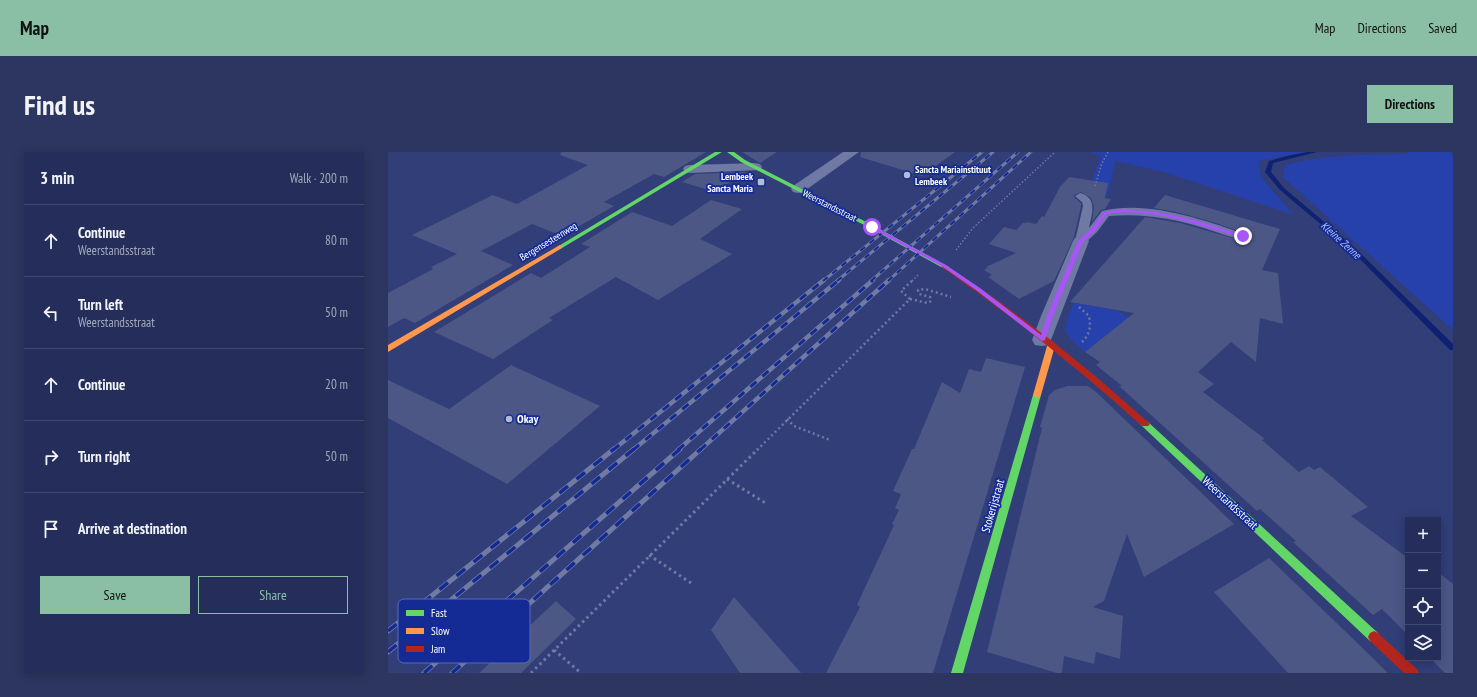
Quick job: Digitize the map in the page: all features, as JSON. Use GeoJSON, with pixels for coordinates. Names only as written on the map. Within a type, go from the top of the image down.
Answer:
{"type":"FeatureCollection","features":[{"type":"Feature","properties":{"kind":"street","name":"Bergensesteenweg"},"geometry":{"type":"LineString","coordinates":[[388,349],[719,152]]}},
{"type":"Feature","properties":{"kind":"street","name":"Weerstandsstraat"},"geometry":{"type":"LineString","coordinates":[[730,152],[755,167],[944,266],[978,289],[1104,386],[1414,673]]}},
{"type":"Feature","properties":{"kind":"street"},"geometry":{"type":"LineString","coordinates":[[798,189],[852,152]]}},
{"type":"Feature","properties":{"kind":"street","name":"Weerstandsstraat"},"geometry":{"type":"LineString","coordinates":[[690,169],[755,167]]}},
{"type":"Feature","properties":{"kind":"street"},"geometry":{"type":"LineString","coordinates":[[1047,342],[1050,316],[1080,241]]}},
{"type":"Feature","properties":{"kind":"street","name":"Stokerijstraat"},"geometry":{"type":"LineString","coordinates":[[957,673],[1047,342]]}},
{"type":"Feature","properties":{"kind":"lane"},"geometry":{"type":"LineString","coordinates":[[1080,241],[1088,206],[1084,199]]}},
{"type":"Feature","properties":{"kind":"lane"},"geometry":{"type":"LineString","coordinates":[[1080,241],[1093,230],[1106,213],[1121,211],[1164,215],[1198,222],[1243,236]]}},
{"type":"Feature","properties":{"kind":"path"},"geometry":{"type":"LineString","coordinates":[[944,266],[973,228],[1054,152]]}},
{"type":"Feature","properties":{"kind":"path"},"geometry":{"type":"LineString","coordinates":[[1084,199],[1091,199],[1099,177],[1102,163],[1108,152]]}},
{"type":"Feature","properties":{"kind":"path"},"geometry":{"type":"LineString","coordinates":[[920,274],[901,291],[910,299],[928,304],[931,301],[930,297],[919,294],[918,290],[925,289],[955,298],[978,289]]}},
{"type":"Feature","properties":{"kind":"path"},"geometry":{"type":"LineString","coordinates":[[531,673],[910,299]]}},
{"type":"Feature","properties":{"kind":"path"},"geometry":{"type":"LineString","coordinates":[[1058,299],[1079,306],[1089,316],[1091,328],[1088,337],[1066,358]]}},
{"type":"Feature","properties":{"kind":"path"},"geometry":{"type":"LineString","coordinates":[[787,419],[794,426],[830,440]]}},
{"type":"Feature","properties":{"kind":"path"},"geometry":{"type":"LineString","coordinates":[[727,479],[767,504]]}},
{"type":"Feature","properties":{"kind":"path"},"geometry":{"type":"LineString","coordinates":[[649,555],[694,585]]}},
{"type":"Feature","properties":{"kind":"path"},"geometry":{"type":"LineString","coordinates":[[554,650],[581,673]]}},
{"type":"Feature","properties":{"kind":"shaded area"},"geometry":{"type":"Polygon","coordinates":[[[1090,152],[1308,152],[1259,161],[1261,177],[1294,215],[1164,172],[1115,161],[1108,195],[1089,189],[1101,156],[1090,152]]]}},
{"type":"Feature","properties":{"kind":"shaded area"},"geometry":{"type":"Polygon","coordinates":[[[1410,152],[1450,152],[1453,155],[1453,330],[1283,177],[1285,165],[1300,161],[1360,155],[1405,154],[1410,152]]]}},
{"type":"Feature","properties":{"kind":"shaded area"},"geometry":{"type":"Polygon","coordinates":[[[1074,303],[1115,310],[1129,317],[1085,352],[1071,340],[1065,330],[1069,314],[1074,303]]]}},
{"type":"Feature","properties":{"kind":"building"},"geometry":{"type":"Polygon","coordinates":[[[561,152],[706,152],[664,177],[654,174],[604,202],[614,206],[562,236],[532,224],[481,251],[513,265],[415,323],[404,318],[388,327],[388,293],[433,269],[431,267],[457,254],[412,235],[493,195],[517,204],[588,165],[560,155],[561,152]]]}},
{"type":"Feature","properties":{"kind":"building"},"geometry":{"type":"Polygon","coordinates":[[[742,152],[777,152],[760,163],[742,152]]]}},
{"type":"Feature","properties":{"kind":"building"},"geometry":{"type":"Polygon","coordinates":[[[861,152],[955,152],[922,176],[860,157],[861,152]]]}},
{"type":"Feature","properties":{"kind":"building"},"geometry":{"type":"Polygon","coordinates":[[[746,172],[715,192],[682,182],[695,174],[746,172]]]}},
{"type":"Feature","properties":{"kind":"building"},"geometry":{"type":"Polygon","coordinates":[[[1069,177],[1108,183],[1105,198],[1111,199],[1105,209],[1101,210],[1092,222],[1094,207],[1091,198],[1081,192],[1074,195],[1074,197],[1081,203],[1081,206],[1074,237],[1054,281],[1019,299],[988,277],[992,275],[984,270],[987,268],[986,267],[1016,253],[989,244],[1004,227],[1016,230],[1023,223],[1027,222],[1036,224],[1042,216],[1044,217],[1060,187],[1069,177]]]}},
{"type":"Feature","properties":{"kind":"building"},"geometry":{"type":"Polygon","coordinates":[[[1165,195],[1280,229],[1262,270],[1278,273],[1283,324],[1260,318],[1256,362],[1231,342],[1198,372],[1214,384],[1203,392],[1265,439],[1262,440],[1299,472],[1309,466],[1314,470],[1320,467],[1368,507],[1351,516],[1405,556],[1405,632],[1382,609],[1373,615],[1293,542],[1296,541],[1260,509],[1257,511],[1119,386],[1122,386],[1096,365],[1100,362],[1085,352],[1134,313],[1070,302],[1145,217],[1180,223],[1243,241],[1250,237],[1247,234],[1213,222],[1154,208],[1165,195]]]}},
{"type":"Feature","properties":{"kind":"building"},"geometry":{"type":"Polygon","coordinates":[[[711,200],[742,209],[700,239],[732,254],[658,300],[616,277],[549,318],[553,320],[493,359],[434,332],[531,273],[541,278],[590,247],[581,244],[632,212],[672,226],[711,200]]]}},
{"type":"Feature","properties":{"kind":"building"},"geometry":{"type":"Polygon","coordinates":[[[986,358],[1025,367],[933,673],[826,673],[860,607],[857,605],[894,525],[892,524],[899,510],[895,508],[901,494],[893,491],[912,449],[914,449],[942,382],[960,393],[969,369],[981,372],[986,358]]]}},
{"type":"Feature","properties":{"kind":"building","name":"Okay"},"geometry":{"type":"Polygon","coordinates":[[[511,365],[600,406],[507,484],[388,418],[388,380],[449,409],[511,365]]]}},
{"type":"Feature","properties":{"kind":"building"},"geometry":{"type":"Polygon","coordinates":[[[1067,386],[1088,386],[1096,392],[1234,524],[1144,577],[1127,534],[1104,601],[1093,607],[1123,616],[1120,659],[1096,652],[1094,664],[1064,656],[1062,673],[1057,673],[987,652],[1042,428],[1040,427],[1049,395],[1055,390],[1067,386]]]}},
{"type":"Feature","properties":{"kind":"building"},"geometry":{"type":"Polygon","coordinates":[[[1269,558],[1388,673],[1288,673],[1214,592],[1269,558]]]}},
{"type":"Feature","properties":{"kind":"building"},"geometry":{"type":"Polygon","coordinates":[[[1441,574],[1453,584],[1453,673],[1445,673],[1433,661],[1441,661],[1441,574]]]}},
{"type":"Feature","properties":{"kind":"building"},"geometry":{"type":"Polygon","coordinates":[[[734,597],[801,673],[740,673],[711,630],[734,597]]]}},
{"type":"Feature","properties":{"kind":"building"},"geometry":{"type":"Polygon","coordinates":[[[556,601],[576,619],[521,673],[479,673],[490,663],[530,663],[530,625],[556,601]]]}},
{"type":"Feature","properties":{"kind":"waterway","name":"Kleine Zenne"},"geometry":{"type":"LineString","coordinates":[[1315,152],[1287,157],[1271,162],[1268,172],[1282,189],[1351,247],[1453,348]]}},
{"type":"Feature","properties":{"kind":"railway"},"geometry":{"type":"LineString","coordinates":[[823,281],[982,152]]}},
{"type":"Feature","properties":{"kind":"railway"},"geometry":{"type":"LineString","coordinates":[[837,281],[993,152]]}},
{"type":"Feature","properties":{"kind":"railway"},"geometry":{"type":"LineString","coordinates":[[871,281],[1018,152]]}},
{"type":"Feature","properties":{"kind":"railway"},"geometry":{"type":"LineString","coordinates":[[888,281],[1031,152]]}},
{"type":"Feature","properties":{"kind":"railway"},"geometry":{"type":"LineString","coordinates":[[613,450],[824,280]]}},
{"type":"Feature","properties":{"kind":"railway"},"geometry":{"type":"LineString","coordinates":[[633,450],[839,280]]}},
{"type":"Feature","properties":{"kind":"railway"},"geometry":{"type":"LineString","coordinates":[[678,450],[873,280]]}},
{"type":"Feature","properties":{"kind":"railway"},"geometry":{"type":"LineString","coordinates":[[700,450],[889,280]]}},
{"type":"Feature","properties":{"kind":"railway"},"geometry":{"type":"LineString","coordinates":[[428,599],[614,449]]}},
{"type":"Feature","properties":{"kind":"railway"},"geometry":{"type":"LineString","coordinates":[[452,599],[634,449]]}},
{"type":"Feature","properties":{"kind":"railway"},"geometry":{"type":"LineString","coordinates":[[509,599],[680,449]]}},
{"type":"Feature","properties":{"kind":"railway"},"geometry":{"type":"LineString","coordinates":[[530,603],[701,449]]}},
{"type":"Feature","properties":{"kind":"railway"},"geometry":{"type":"LineString","coordinates":[[388,631],[398,623]]}},
{"type":"Feature","properties":{"kind":"railway"},"geometry":{"type":"LineString","coordinates":[[388,652],[398,644]]}},
{"type":"Feature","properties":{"kind":"railway"},"geometry":{"type":"LineString","coordinates":[[424,673],[435,663]]}},
{"type":"Feature","properties":{"kind":"railway"},"geometry":{"type":"LineString","coordinates":[[452,673],[463,663]]}},
{"type":"Feature","properties":{"kind":"traffic: fast"},"geometry":{"type":"LineString","coordinates":[[560,247],[719,152]]}},
{"type":"Feature","properties":{"kind":"traffic: fast"},"geometry":{"type":"LineString","coordinates":[[730,152],[743,161],[872,227],[945,267]]}},
{"type":"Feature","properties":{"kind":"traffic: fast"},"geometry":{"type":"LineString","coordinates":[[957,673],[1037,395]]}},
{"type":"Feature","properties":{"kind":"traffic: fast"},"geometry":{"type":"LineString","coordinates":[[1145,424],[1374,637]]}},
{"type":"Feature","properties":{"kind":"traffic: slow"},"geometry":{"type":"LineString","coordinates":[[388,349],[560,247]]}},
{"type":"Feature","properties":{"kind":"traffic: slow"},"geometry":{"type":"LineString","coordinates":[[1037,395],[1051,346]]}},
{"type":"Feature","properties":{"kind":"traffic: jam"},"geometry":{"type":"LineString","coordinates":[[945,267],[997,303],[1048,342],[1145,424]]}},
{"type":"Feature","properties":{"kind":"traffic: jam"},"geometry":{"type":"LineString","coordinates":[[1374,637],[1413,673]]}},
{"type":"Feature","properties":{"kind":"place","name":"Sancta Mariainstituut Lembeek"},"geometry":{"type":"Point","coordinates":[907,175]}},
{"type":"Feature","properties":{"kind":"place","name":"Lembeek Sancta Maria"},"geometry":{"type":"Point","coordinates":[761,182]}},
{"type":"Feature","properties":{"kind":"place","name":"Okay"},"geometry":{"type":"Point","coordinates":[509,419]}},
{"type":"Feature","properties":{"kind":"route"},"geometry":{"type":"LineString","coordinates":[[872,227],[944,266],[978,289],[1042,340],[1080,241],[1093,230],[1106,213],[1121,211],[1157,213],[1198,222],[1243,236]]}}]}
